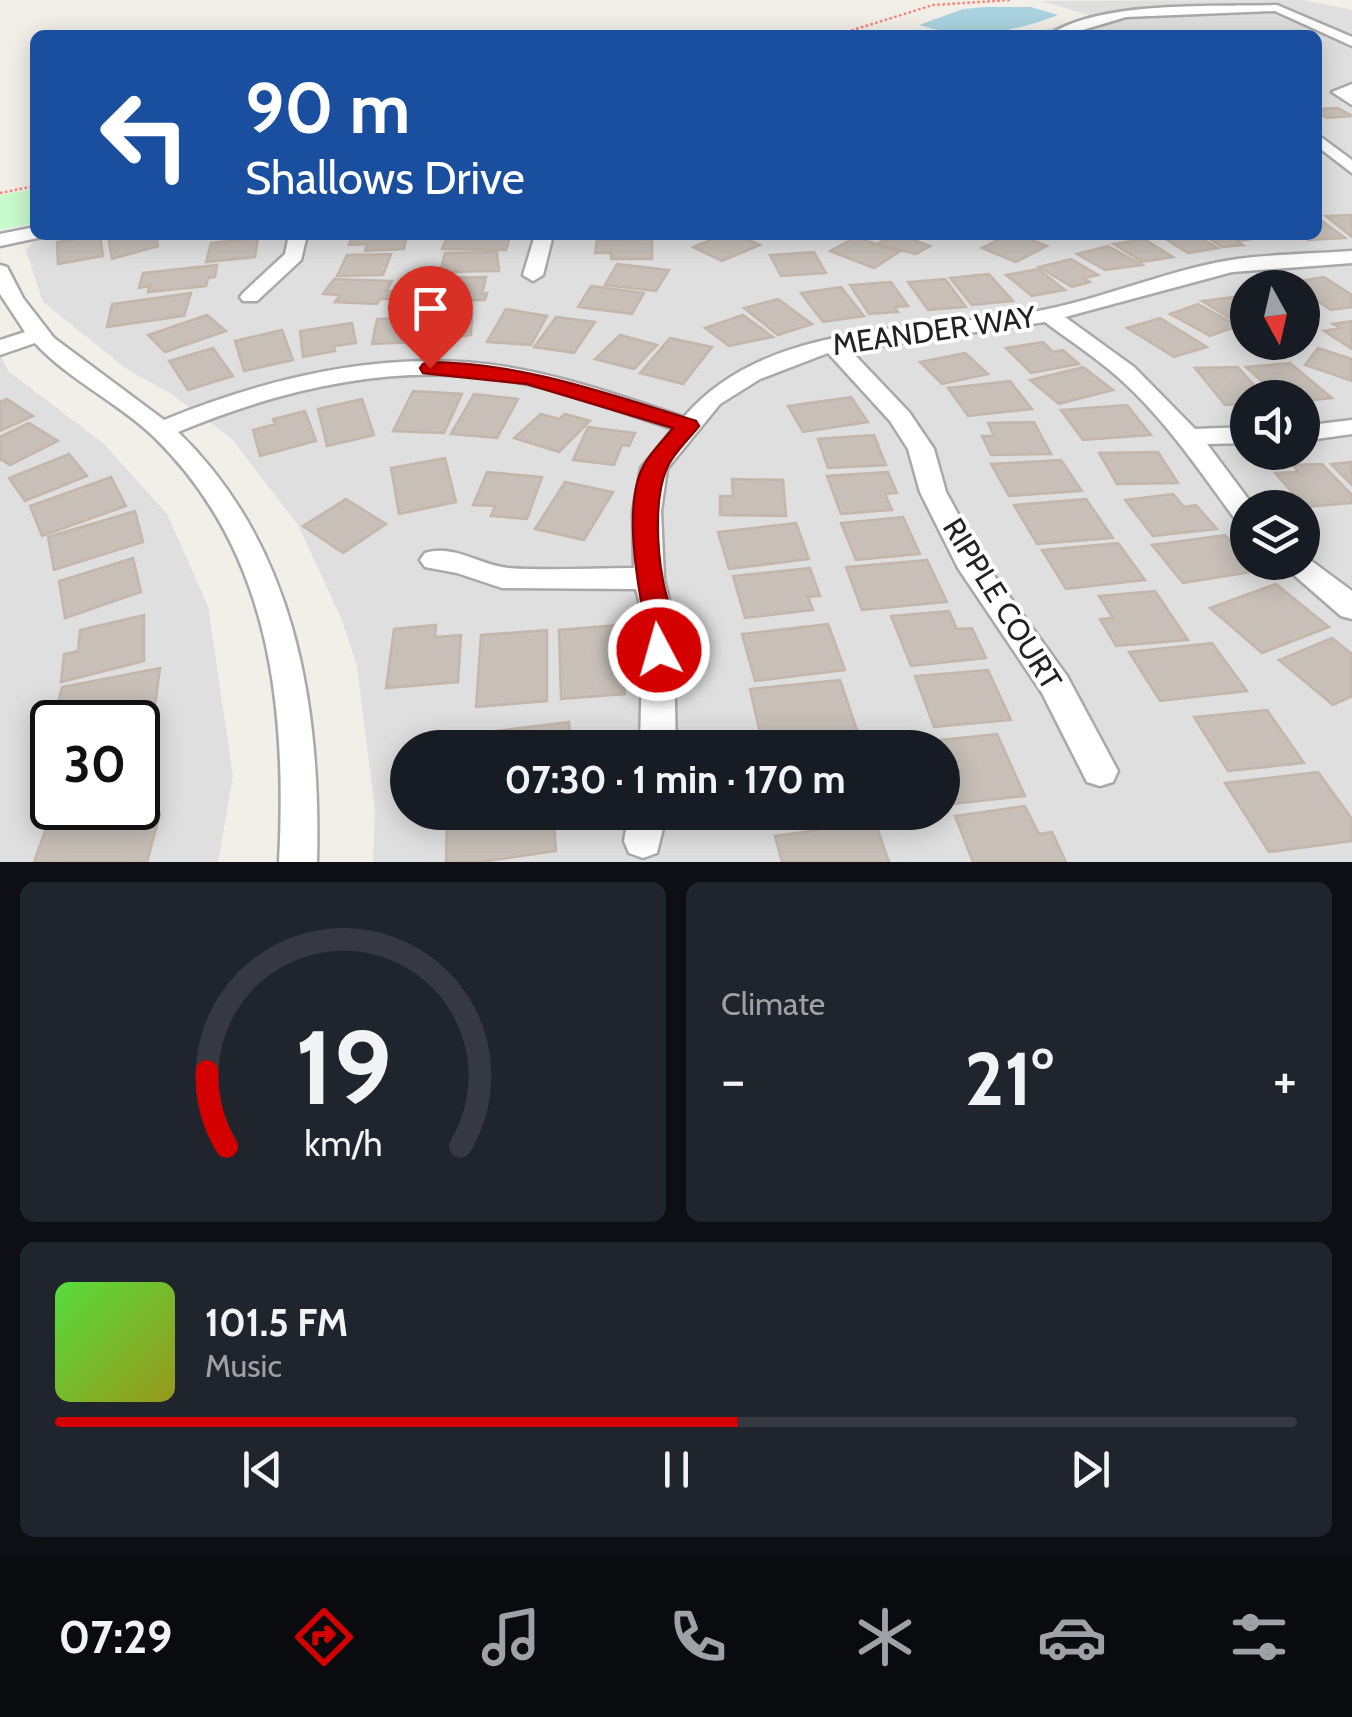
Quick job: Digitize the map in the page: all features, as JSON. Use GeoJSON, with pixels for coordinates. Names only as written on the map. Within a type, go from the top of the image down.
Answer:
{"type":"FeatureCollection","features":[{"type":"Feature","properties":{"kind":"street"},"geometry":{"type":"LineString","coordinates":[[1068,30],[1126,14],[1277,8],[1349,41]]}},
{"type":"Feature","properties":{"kind":"street"},"geometry":{"type":"LineString","coordinates":[[1322,41],[1349,41]]}},
{"type":"Feature","properties":{"kind":"street"},"geometry":{"type":"LineString","coordinates":[[1322,143],[1352,168]]}},
{"type":"Feature","properties":{"kind":"street"},"geometry":{"type":"LineString","coordinates":[[0,240],[30,234]]}},
{"type":"Feature","properties":{"kind":"street"},"geometry":{"type":"LineString","coordinates":[[250,297],[294,256],[297,240]]}},
{"type":"Feature","properties":{"kind":"street"},"geometry":{"type":"LineString","coordinates":[[533,275],[543,240]]}},
{"type":"Feature","properties":{"kind":"street","name":"MEANDER WAY"},"geometry":{"type":"LineString","coordinates":[[658,730],[658,616],[648,579],[647,511],[654,468],[712,398],[752,374],[814,348],[1049,315],[1230,266],[1352,257]]}},
{"type":"Feature","properties":{"kind":"street"},"geometry":{"type":"LineString","coordinates":[[0,271],[14,305],[36,336],[161,430],[221,497],[251,550],[293,680],[298,862]]}},
{"type":"Feature","properties":{"kind":"street"},"geometry":{"type":"LineString","coordinates":[[1049,315],[1126,372],[1188,437],[1230,493]]}},
{"type":"Feature","properties":{"kind":"street"},"geometry":{"type":"LineString","coordinates":[[0,348],[36,336]]}},
{"type":"Feature","properties":{"kind":"street","name":"RIPPLE COURT"},"geometry":{"type":"LineString","coordinates":[[833,345],[900,417],[921,449],[933,492],[973,568],[1056,685],[1100,771]]}},
{"type":"Feature","properties":{"kind":"street"},"geometry":{"type":"LineString","coordinates":[[161,430],[279,388],[337,375],[430,368],[530,378],[688,426]]}},
{"type":"Feature","properties":{"kind":"street"},"geometry":{"type":"LineString","coordinates":[[1320,431],[1352,427]]}},
{"type":"Feature","properties":{"kind":"street"},"geometry":{"type":"LineString","coordinates":[[1188,437],[1230,436]]}},
{"type":"Feature","properties":{"kind":"street"},"geometry":{"type":"LineString","coordinates":[[435,560],[460,563],[502,578],[648,579]]}},
{"type":"Feature","properties":{"kind":"street"},"geometry":{"type":"LineString","coordinates":[[1319,580],[1352,608]]}},
{"type":"Feature","properties":{"kind":"path"},"geometry":{"type":"LineString","coordinates":[[854,30],[933,6],[1010,0]]}},
{"type":"Feature","properties":{"kind":"path"},"geometry":{"type":"LineString","coordinates":[[0,192],[30,187]]}},
{"type":"Feature","properties":{"kind":"shaded area"},"geometry":{"type":"Polygon","coordinates":[[[1303,0],[1352,10],[1352,862],[373,862],[375,810],[357,666],[342,620],[298,525],[231,438],[170,393],[128,370],[43,302],[26,250],[35,240],[1322,240],[1322,30],[1044,30],[1089,15],[1041,1],[1303,0]]]}},
{"type":"Feature","properties":{"kind":"shaded area"},"geometry":{"type":"Polygon","coordinates":[[[0,354],[8,371],[104,444],[167,514],[208,606],[233,776],[218,862],[0,862],[0,354]]]}},
{"type":"Feature","properties":{"kind":"green space"},"geometry":{"type":"Polygon","coordinates":[[[30,190],[30,224],[0,230],[0,195],[30,190]]]}},
{"type":"Feature","properties":{"kind":"water"},"geometry":{"type":"Polygon","coordinates":[[[1031,7],[1058,15],[1004,30],[937,30],[919,25],[963,9],[1031,7]]]}},
{"type":"Feature","properties":{"kind":"building"},"geometry":{"type":"Polygon","coordinates":[[[1338,108],[1352,116],[1327,118],[1322,115],[1322,109],[1338,108]]]}},
{"type":"Feature","properties":{"kind":"building"},"geometry":{"type":"Polygon","coordinates":[[[1352,215],[1352,237],[1326,216],[1352,215]]]}},
{"type":"Feature","properties":{"kind":"building"},"geometry":{"type":"Polygon","coordinates":[[[1322,221],[1345,238],[1322,239],[1322,221]]]}},
{"type":"Feature","properties":{"kind":"building"},"geometry":{"type":"Polygon","coordinates":[[[101,240],[103,256],[58,264],[57,242],[101,240]]]}},
{"type":"Feature","properties":{"kind":"building"},"geometry":{"type":"Polygon","coordinates":[[[109,240],[157,240],[158,246],[112,259],[109,240]]]}},
{"type":"Feature","properties":{"kind":"building"},"geometry":{"type":"Polygon","coordinates":[[[258,240],[255,257],[206,262],[211,243],[258,240]]]}},
{"type":"Feature","properties":{"kind":"building"},"geometry":{"type":"Polygon","coordinates":[[[350,240],[406,240],[404,249],[365,251],[367,244],[349,245],[350,240]]]}},
{"type":"Feature","properties":{"kind":"building"},"geometry":{"type":"Polygon","coordinates":[[[446,240],[509,240],[506,250],[442,249],[446,240]]]}},
{"type":"Feature","properties":{"kind":"building"},"geometry":{"type":"Polygon","coordinates":[[[597,240],[652,240],[652,259],[611,259],[611,253],[595,253],[597,240]]]}},
{"type":"Feature","properties":{"kind":"building"},"geometry":{"type":"Polygon","coordinates":[[[710,240],[748,240],[760,245],[722,261],[693,247],[710,240]]]}},
{"type":"Feature","properties":{"kind":"building"},"geometry":{"type":"Polygon","coordinates":[[[850,240],[865,240],[899,252],[874,268],[830,251],[850,240]]]}},
{"type":"Feature","properties":{"kind":"building"},"geometry":{"type":"Polygon","coordinates":[[[884,240],[914,240],[930,246],[916,254],[877,244],[884,240]]]}},
{"type":"Feature","properties":{"kind":"building"},"geometry":{"type":"Polygon","coordinates":[[[998,240],[1032,240],[1047,246],[1016,262],[982,248],[998,240]]]}},
{"type":"Feature","properties":{"kind":"building"},"geometry":{"type":"Polygon","coordinates":[[[1146,240],[1173,257],[1142,262],[1114,244],[1146,240]]]}},
{"type":"Feature","properties":{"kind":"building"},"geometry":{"type":"Polygon","coordinates":[[[1167,240],[1204,240],[1218,248],[1188,253],[1167,240]]]}},
{"type":"Feature","properties":{"kind":"building"},"geometry":{"type":"Polygon","coordinates":[[[1212,240],[1244,240],[1237,241],[1243,245],[1222,247],[1212,240]]]}},
{"type":"Feature","properties":{"kind":"building"},"geometry":{"type":"Polygon","coordinates":[[[1108,246],[1142,265],[1105,270],[1077,254],[1108,246]]]}},
{"type":"Feature","properties":{"kind":"building"},"geometry":{"type":"Polygon","coordinates":[[[497,252],[499,271],[440,272],[445,253],[497,252]]]}},
{"type":"Feature","properties":{"kind":"building"},"geometry":{"type":"Polygon","coordinates":[[[814,252],[826,273],[781,276],[770,255],[814,252]]]}},
{"type":"Feature","properties":{"kind":"building"},"geometry":{"type":"Polygon","coordinates":[[[391,254],[383,275],[337,276],[347,255],[391,254]]]}},
{"type":"Feature","properties":{"kind":"building"},"geometry":{"type":"Polygon","coordinates":[[[1071,259],[1098,275],[1084,278],[1090,282],[1072,287],[1039,267],[1071,259]]]}},
{"type":"Feature","properties":{"kind":"building"},"geometry":{"type":"Polygon","coordinates":[[[617,264],[669,270],[656,291],[605,285],[617,264]]]}},
{"type":"Feature","properties":{"kind":"building"},"geometry":{"type":"Polygon","coordinates":[[[217,265],[215,277],[208,278],[206,286],[148,292],[149,286],[139,288],[143,273],[217,265]]]}},
{"type":"Feature","properties":{"kind":"building"},"geometry":{"type":"Polygon","coordinates":[[[1038,269],[1065,290],[1032,296],[1006,275],[1038,269]]]}},
{"type":"Feature","properties":{"kind":"building"},"geometry":{"type":"Polygon","coordinates":[[[989,274],[1013,301],[972,305],[950,278],[989,274]]]}},
{"type":"Feature","properties":{"kind":"building"},"geometry":{"type":"Polygon","coordinates":[[[486,277],[482,294],[487,293],[485,300],[425,301],[432,278],[486,277]]]}},
{"type":"Feature","properties":{"kind":"building"},"geometry":{"type":"Polygon","coordinates":[[[1320,278],[1352,295],[1352,307],[1331,310],[1320,303],[1320,278]]]}},
{"type":"Feature","properties":{"kind":"building"},"geometry":{"type":"Polygon","coordinates":[[[334,279],[392,281],[386,291],[396,291],[391,299],[380,299],[377,304],[335,302],[340,295],[323,294],[334,279]]]}},
{"type":"Feature","properties":{"kind":"building"},"geometry":{"type":"Polygon","coordinates":[[[945,279],[966,307],[928,310],[908,282],[945,279]]]}},
{"type":"Feature","properties":{"kind":"building"},"geometry":{"type":"Polygon","coordinates":[[[891,282],[908,306],[895,307],[898,312],[869,314],[850,285],[891,282]]]}},
{"type":"Feature","properties":{"kind":"building"},"geometry":{"type":"Polygon","coordinates":[[[591,286],[644,293],[632,314],[578,307],[591,286]]]}},
{"type":"Feature","properties":{"kind":"building"},"geometry":{"type":"Polygon","coordinates":[[[841,287],[864,316],[823,322],[801,293],[841,287]]]}},
{"type":"Feature","properties":{"kind":"building"},"geometry":{"type":"Polygon","coordinates":[[[191,293],[184,316],[107,327],[112,304],[191,293]]]}},
{"type":"Feature","properties":{"kind":"building"},"geometry":{"type":"Polygon","coordinates":[[[1230,297],[1230,318],[1202,301],[1230,297]]]}},
{"type":"Feature","properties":{"kind":"building"},"geometry":{"type":"Polygon","coordinates":[[[778,299],[812,324],[778,335],[744,308],[778,299]]]}},
{"type":"Feature","properties":{"kind":"building"},"geometry":{"type":"Polygon","coordinates":[[[1198,304],[1230,322],[1230,329],[1210,336],[1170,314],[1198,304]]]}},
{"type":"Feature","properties":{"kind":"building"},"geometry":{"type":"Polygon","coordinates":[[[506,309],[547,316],[531,345],[487,342],[506,309]]]}},
{"type":"Feature","properties":{"kind":"building"},"geometry":{"type":"Polygon","coordinates":[[[472,314],[471,335],[423,342],[427,316],[472,314]]]}},
{"type":"Feature","properties":{"kind":"building"},"geometry":{"type":"Polygon","coordinates":[[[207,315],[226,331],[165,352],[148,335],[207,315]]]}},
{"type":"Feature","properties":{"kind":"building"},"geometry":{"type":"Polygon","coordinates":[[[743,315],[773,337],[729,346],[705,328],[743,315]]]}},
{"type":"Feature","properties":{"kind":"building"},"geometry":{"type":"Polygon","coordinates":[[[419,317],[415,342],[372,344],[377,319],[419,317]]]}},
{"type":"Feature","properties":{"kind":"building"},"geometry":{"type":"Polygon","coordinates":[[[556,317],[595,322],[574,353],[534,347],[556,317]]]}},
{"type":"Feature","properties":{"kind":"building"},"geometry":{"type":"Polygon","coordinates":[[[1160,318],[1207,347],[1174,357],[1127,328],[1160,318]]]}},
{"type":"Feature","properties":{"kind":"building"},"geometry":{"type":"Polygon","coordinates":[[[1352,321],[1352,349],[1324,331],[1340,328],[1333,324],[1352,321]]]}},
{"type":"Feature","properties":{"kind":"building"},"geometry":{"type":"Polygon","coordinates":[[[352,323],[356,343],[303,357],[300,331],[352,323]]]}},
{"type":"Feature","properties":{"kind":"building"},"geometry":{"type":"Polygon","coordinates":[[[282,330],[293,360],[244,371],[235,341],[282,330]]]}},
{"type":"Feature","properties":{"kind":"building"},"geometry":{"type":"Polygon","coordinates":[[[620,335],[657,345],[634,369],[595,359],[620,335]]]}},
{"type":"Feature","properties":{"kind":"building"},"geometry":{"type":"Polygon","coordinates":[[[670,338],[712,347],[683,384],[640,373],[670,338]]]}},
{"type":"Feature","properties":{"kind":"building"},"geometry":{"type":"Polygon","coordinates":[[[1043,342],[1053,352],[1063,350],[1079,364],[1031,373],[1006,348],[1043,342]]]}},
{"type":"Feature","properties":{"kind":"building"},"geometry":{"type":"Polygon","coordinates":[[[213,348],[233,376],[188,390],[169,361],[213,348]]]}},
{"type":"Feature","properties":{"kind":"building"},"geometry":{"type":"Polygon","coordinates":[[[1320,349],[1352,359],[1352,381],[1305,365],[1309,360],[1320,360],[1320,349]]]}},
{"type":"Feature","properties":{"kind":"building"},"geometry":{"type":"Polygon","coordinates":[[[965,353],[988,374],[942,384],[920,362],[965,353]]]}},
{"type":"Feature","properties":{"kind":"building"},"geometry":{"type":"Polygon","coordinates":[[[1290,363],[1310,380],[1260,380],[1246,367],[1290,363]]]}},
{"type":"Feature","properties":{"kind":"building"},"geometry":{"type":"Polygon","coordinates":[[[1083,367],[1113,390],[1059,404],[1030,380],[1083,367]]]}},
{"type":"Feature","properties":{"kind":"building"},"geometry":{"type":"Polygon","coordinates":[[[1238,367],[1249,380],[1230,380],[1230,405],[1225,405],[1195,368],[1238,367]]]}},
{"type":"Feature","properties":{"kind":"building"},"geometry":{"type":"Polygon","coordinates":[[[1010,381],[1032,409],[968,416],[948,388],[1010,381]]]}},
{"type":"Feature","properties":{"kind":"building"},"geometry":{"type":"Polygon","coordinates":[[[1320,388],[1332,398],[1320,399],[1320,388]]]}},
{"type":"Feature","properties":{"kind":"building"},"geometry":{"type":"Polygon","coordinates":[[[413,391],[462,394],[444,433],[393,431],[413,391]]]}},
{"type":"Feature","properties":{"kind":"building"},"geometry":{"type":"Polygon","coordinates":[[[474,394],[518,399],[497,438],[451,434],[474,394]]]}},
{"type":"Feature","properties":{"kind":"building"},"geometry":{"type":"Polygon","coordinates":[[[851,397],[868,422],[803,432],[788,406],[851,397]]]}},
{"type":"Feature","properties":{"kind":"building"},"geometry":{"type":"Polygon","coordinates":[[[7,399],[33,416],[0,431],[0,402],[7,399]]]}},
{"type":"Feature","properties":{"kind":"building"},"geometry":{"type":"Polygon","coordinates":[[[362,399],[374,435],[327,446],[318,409],[362,399]]]}},
{"type":"Feature","properties":{"kind":"building"},"geometry":{"type":"Polygon","coordinates":[[[1127,405],[1151,435],[1083,440],[1061,410],[1127,405]]]}},
{"type":"Feature","properties":{"kind":"building"},"geometry":{"type":"Polygon","coordinates":[[[305,411],[316,441],[260,456],[253,430],[275,424],[273,419],[305,411]]]}},
{"type":"Feature","properties":{"kind":"building"},"geometry":{"type":"Polygon","coordinates":[[[541,414],[559,419],[565,414],[590,421],[559,452],[514,438],[541,414]]]}},
{"type":"Feature","properties":{"kind":"building"},"geometry":{"type":"Polygon","coordinates":[[[1034,422],[1051,454],[991,455],[982,436],[994,436],[988,423],[1034,422]]]}},
{"type":"Feature","properties":{"kind":"building"},"geometry":{"type":"Polygon","coordinates":[[[29,423],[58,441],[10,465],[0,459],[0,437],[29,423]]]}},
{"type":"Feature","properties":{"kind":"building"},"geometry":{"type":"Polygon","coordinates":[[[588,427],[635,433],[629,446],[622,445],[614,465],[573,460],[588,427]]]}},
{"type":"Feature","properties":{"kind":"building"},"geometry":{"type":"Polygon","coordinates":[[[874,435],[886,465],[828,468],[818,439],[874,435]]]}},
{"type":"Feature","properties":{"kind":"building"},"geometry":{"type":"Polygon","coordinates":[[[1158,452],[1178,483],[1117,484],[1099,453],[1158,452]]]}},
{"type":"Feature","properties":{"kind":"building"},"geometry":{"type":"Polygon","coordinates":[[[69,454],[87,476],[25,501],[9,478],[69,454]]]}},
{"type":"Feature","properties":{"kind":"building"},"geometry":{"type":"Polygon","coordinates":[[[445,458],[456,502],[399,514],[391,468],[445,458]]]}},
{"type":"Feature","properties":{"kind":"building"},"geometry":{"type":"Polygon","coordinates":[[[1061,460],[1082,491],[1009,496],[991,464],[1061,460]]]}},
{"type":"Feature","properties":{"kind":"building"},"geometry":{"type":"Polygon","coordinates":[[[1352,462],[1352,485],[1331,464],[1352,462]]]}},
{"type":"Feature","properties":{"kind":"building"},"geometry":{"type":"Polygon","coordinates":[[[1320,464],[1352,495],[1352,503],[1320,506],[1320,490],[1290,490],[1275,473],[1320,470],[1320,464]]]}},
{"type":"Feature","properties":{"kind":"building"},"geometry":{"type":"Polygon","coordinates":[[[487,472],[542,477],[527,519],[491,516],[495,506],[473,505],[487,472]]]}},
{"type":"Feature","properties":{"kind":"building"},"geometry":{"type":"Polygon","coordinates":[[[888,472],[897,493],[885,494],[892,510],[841,514],[827,476],[888,472]]]}},
{"type":"Feature","properties":{"kind":"building"},"geometry":{"type":"Polygon","coordinates":[[[111,477],[126,506],[42,536],[30,506],[111,477]]]}},
{"type":"Feature","properties":{"kind":"building"},"geometry":{"type":"Polygon","coordinates":[[[732,479],[783,480],[786,516],[720,515],[720,496],[733,496],[732,479]]]}},
{"type":"Feature","properties":{"kind":"building"},"geometry":{"type":"Polygon","coordinates":[[[565,482],[613,492],[584,540],[535,529],[565,482]]]}},
{"type":"Feature","properties":{"kind":"building"},"geometry":{"type":"Polygon","coordinates":[[[1173,494],[1184,507],[1196,505],[1217,529],[1153,536],[1125,500],[1173,494]]]}},
{"type":"Feature","properties":{"kind":"building"},"geometry":{"type":"Polygon","coordinates":[[[346,499],[386,524],[343,553],[303,526],[346,499]]]}},
{"type":"Feature","properties":{"kind":"building"},"geometry":{"type":"Polygon","coordinates":[[[1086,499],[1113,538],[1037,544],[1014,505],[1086,499]]]}},
{"type":"Feature","properties":{"kind":"building"},"geometry":{"type":"Polygon","coordinates":[[[135,511],[143,542],[54,570],[48,537],[135,511]]]}},
{"type":"Feature","properties":{"kind":"building"},"geometry":{"type":"Polygon","coordinates":[[[903,517],[920,554],[856,560],[841,523],[903,517]]]}},
{"type":"Feature","properties":{"kind":"building"},"geometry":{"type":"Polygon","coordinates":[[[796,523],[809,559],[729,569],[718,532],[796,523]]]}},
{"type":"Feature","properties":{"kind":"building"},"geometry":{"type":"Polygon","coordinates":[[[1225,535],[1230,540],[1230,575],[1183,583],[1152,545],[1225,535]]]}},
{"type":"Feature","properties":{"kind":"building"},"geometry":{"type":"Polygon","coordinates":[[[1118,543],[1145,580],[1066,589],[1042,550],[1118,543]]]}},
{"type":"Feature","properties":{"kind":"building"},"geometry":{"type":"Polygon","coordinates":[[[133,558],[141,592],[65,618],[59,581],[133,558]]]}},
{"type":"Feature","properties":{"kind":"building"},"geometry":{"type":"Polygon","coordinates":[[[927,560],[947,602],[862,610],[846,567],[927,560]]]}},
{"type":"Feature","properties":{"kind":"building"},"geometry":{"type":"Polygon","coordinates":[[[810,568],[820,596],[808,597],[813,610],[745,618],[733,576],[810,568]]]}},
{"type":"Feature","properties":{"kind":"building"},"geometry":{"type":"Polygon","coordinates":[[[1276,584],[1329,627],[1262,653],[1210,608],[1276,584]]]}},
{"type":"Feature","properties":{"kind":"building"},"geometry":{"type":"Polygon","coordinates":[[[1155,591],[1188,640],[1116,646],[1100,619],[1113,618],[1099,596],[1155,591]]]}},
{"type":"Feature","properties":{"kind":"building"},"geometry":{"type":"Polygon","coordinates":[[[949,611],[957,629],[972,628],[986,658],[911,666],[891,616],[949,611]]]}},
{"type":"Feature","properties":{"kind":"building"},"geometry":{"type":"Polygon","coordinates":[[[144,615],[144,661],[61,682],[64,654],[78,651],[80,630],[144,615]]]}},
{"type":"Feature","properties":{"kind":"building"},"geometry":{"type":"Polygon","coordinates":[[[828,624],[845,670],[755,681],[742,634],[828,624]]]}},
{"type":"Feature","properties":{"kind":"building"},"geometry":{"type":"Polygon","coordinates":[[[436,625],[435,637],[461,635],[458,682],[386,688],[394,629],[436,625]]]}},
{"type":"Feature","properties":{"kind":"building"},"geometry":{"type":"Polygon","coordinates":[[[618,625],[625,694],[561,699],[559,630],[618,625]]]}},
{"type":"Feature","properties":{"kind":"building"},"geometry":{"type":"Polygon","coordinates":[[[547,630],[547,701],[476,707],[481,635],[547,630]]]}},
{"type":"Feature","properties":{"kind":"building"},"geometry":{"type":"Polygon","coordinates":[[[1332,638],[1352,654],[1352,696],[1333,705],[1279,660],[1332,638]]]}},
{"type":"Feature","properties":{"kind":"building"},"geometry":{"type":"Polygon","coordinates":[[[1212,643],[1247,691],[1160,701],[1129,652],[1212,643]]]}},
{"type":"Feature","properties":{"kind":"building"},"geometry":{"type":"Polygon","coordinates":[[[160,668],[156,700],[59,700],[62,687],[160,668]]]}},
{"type":"Feature","properties":{"kind":"building"},"geometry":{"type":"Polygon","coordinates":[[[988,670],[1011,720],[934,727],[915,676],[988,670]]]}},
{"type":"Feature","properties":{"kind":"building"},"geometry":{"type":"Polygon","coordinates":[[[840,680],[857,730],[759,730],[750,689],[840,680]]]}},
{"type":"Feature","properties":{"kind":"building"},"geometry":{"type":"Polygon","coordinates":[[[1267,710],[1304,763],[1228,771],[1194,717],[1267,710]]]}},
{"type":"Feature","properties":{"kind":"building"},"geometry":{"type":"Polygon","coordinates":[[[569,722],[570,730],[505,730],[569,722]]]}},
{"type":"Feature","properties":{"kind":"building"},"geometry":{"type":"Polygon","coordinates":[[[997,734],[1025,796],[960,803],[960,738],[997,734]]]}},
{"type":"Feature","properties":{"kind":"building"},"geometry":{"type":"Polygon","coordinates":[[[1318,772],[1352,819],[1352,841],[1269,852],[1225,783],[1318,772]]]}},
{"type":"Feature","properties":{"kind":"building"},"geometry":{"type":"Polygon","coordinates":[[[1025,806],[1039,834],[1052,832],[1066,862],[973,862],[960,829],[960,815],[1025,806]]]}},
{"type":"Feature","properties":{"kind":"building"},"geometry":{"type":"Polygon","coordinates":[[[46,830],[156,830],[147,862],[34,862],[46,830]]]}},
{"type":"Feature","properties":{"kind":"building"},"geometry":{"type":"Polygon","coordinates":[[[447,830],[554,830],[556,851],[480,862],[446,862],[447,830]]]}},
{"type":"Feature","properties":{"kind":"building"},"geometry":{"type":"Polygon","coordinates":[[[818,830],[878,830],[889,862],[782,862],[775,836],[818,830]]]}},
{"type":"Feature","properties":{"kind":"route"},"geometry":{"type":"LineString","coordinates":[[430,368],[530,378],[688,426],[654,468],[647,511],[648,579],[658,616],[659,650]]}}]}
